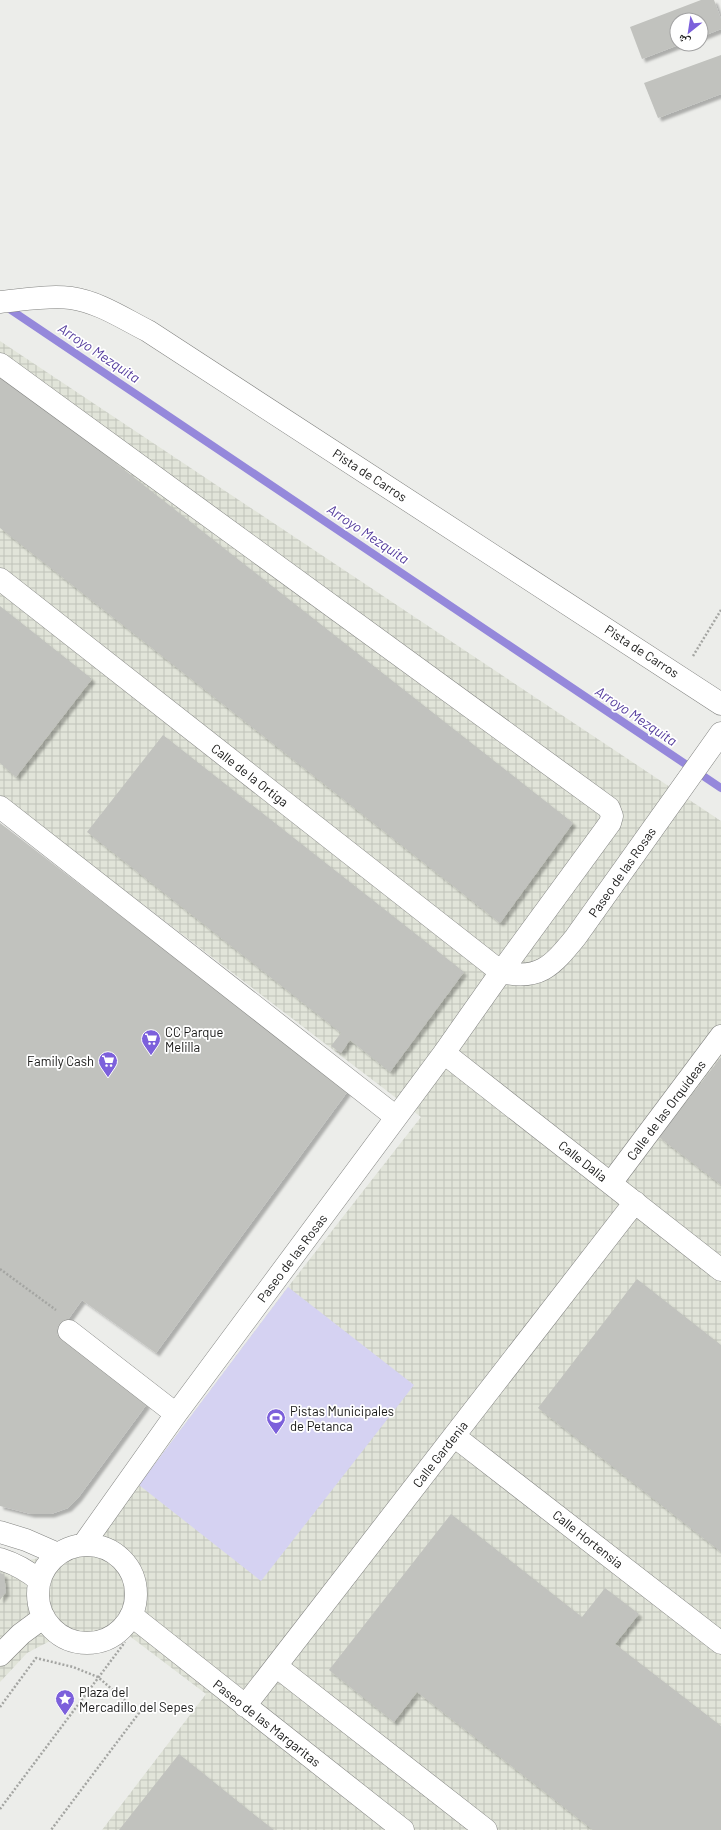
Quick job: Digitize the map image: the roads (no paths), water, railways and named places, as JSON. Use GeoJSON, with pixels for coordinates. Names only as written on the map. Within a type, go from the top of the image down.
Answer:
{"type":"FeatureCollection","features":[{"type":"Feature","properties":{"kind":"street","name":"Pista de Carros"},"geometry":{"type":"LineString","coordinates":[[0,302],[30,299],[71,298],[103,308],[148,331],[681,676],[721,704]]}},
{"type":"Feature","properties":{"kind":"street","name":"Paseo de las Rosas"},"geometry":{"type":"LineString","coordinates":[[0,364],[609,808],[612,816],[610,823],[444,1053],[176,1414],[83,1545]]}},
{"type":"Feature","properties":{"kind":"street","name":"Calle de la Ortiga"},"geometry":{"type":"LineString","coordinates":[[0,579],[501,972]]}},
{"type":"Feature","properties":{"kind":"street","name":"Paseo de las Rosas"},"geometry":{"type":"LineString","coordinates":[[501,972],[515,975],[527,975],[549,967],[558,958],[575,938],[721,733]]}},
{"type":"Feature","properties":{"kind":"street"},"geometry":{"type":"LineString","coordinates":[[0,807],[396,1117]]}},
{"type":"Feature","properties":{"kind":"street","name":"Calle de las Orquídeas"},"geometry":{"type":"LineString","coordinates":[[610,1183],[721,1036]]}},
{"type":"Feature","properties":{"kind":"street","name":"Calle Dalia"},"geometry":{"type":"LineString","coordinates":[[444,1053],[721,1270]]}},
{"type":"Feature","properties":{"kind":"street","name":"Calle Gardenia"},"geometry":{"type":"LineString","coordinates":[[245,1706],[635,1202]]}},
{"type":"Feature","properties":{"kind":"street"},"geometry":{"type":"LineString","coordinates":[[69,1331],[176,1414]]}},
{"type":"Feature","properties":{"kind":"street","name":"Calle Hortensia"},"geometry":{"type":"LineString","coordinates":[[454,1436],[721,1643]]}},
{"type":"Feature","properties":{"kind":"street"},"geometry":{"type":"LineString","coordinates":[[0,1532],[31,1542],[58,1554]]}},
{"type":"Feature","properties":{"kind":"street"},"geometry":{"type":"LineString","coordinates":[[83,1545],[96,1545],[119,1556],[128,1566],[134,1578],[136,1590],[136,1619],[126,1624],[109,1638],[99,1642],[88,1643],[67,1638],[58,1633],[50,1626],[44,1616],[38,1599],[40,1581],[46,1566],[58,1554],[74,1546],[83,1545]]}},
{"type":"Feature","properties":{"kind":"street"},"geometry":{"type":"LineString","coordinates":[[0,1559],[14,1563],[28,1571],[40,1581]]}},
{"type":"Feature","properties":{"kind":"street"},"geometry":{"type":"LineString","coordinates":[[0,1655],[21,1634],[44,1616]]}},
{"type":"Feature","properties":{"kind":"street","name":"Paseo de las Margaritas"},"geometry":{"type":"LineString","coordinates":[[136,1619],[403,1830]]}},
{"type":"Feature","properties":{"kind":"street"},"geometry":{"type":"LineString","coordinates":[[276,1666],[486,1830]]}},
{"type":"Feature","properties":{"kind":"waterway","name":"Arroyo Mezquita"},"geometry":{"type":"LineString","coordinates":[[5,306],[721,788]]}},
{"type":"Feature","properties":{"kind":"place","name":"CC Parque Melilla"},"geometry":{"type":"Point","coordinates":[151,1056]}},
{"type":"Feature","properties":{"kind":"place","name":"Family Cash"},"geometry":{"type":"Point","coordinates":[108,1078]}},
{"type":"Feature","properties":{"kind":"place","name":"Pistas Municipales de Petanca"},"geometry":{"type":"Point","coordinates":[276,1435]}},
{"type":"Feature","properties":{"kind":"place","name":"Plaza del Mercadillo del Sepes"},"geometry":{"type":"Point","coordinates":[65,1716]}}]}
